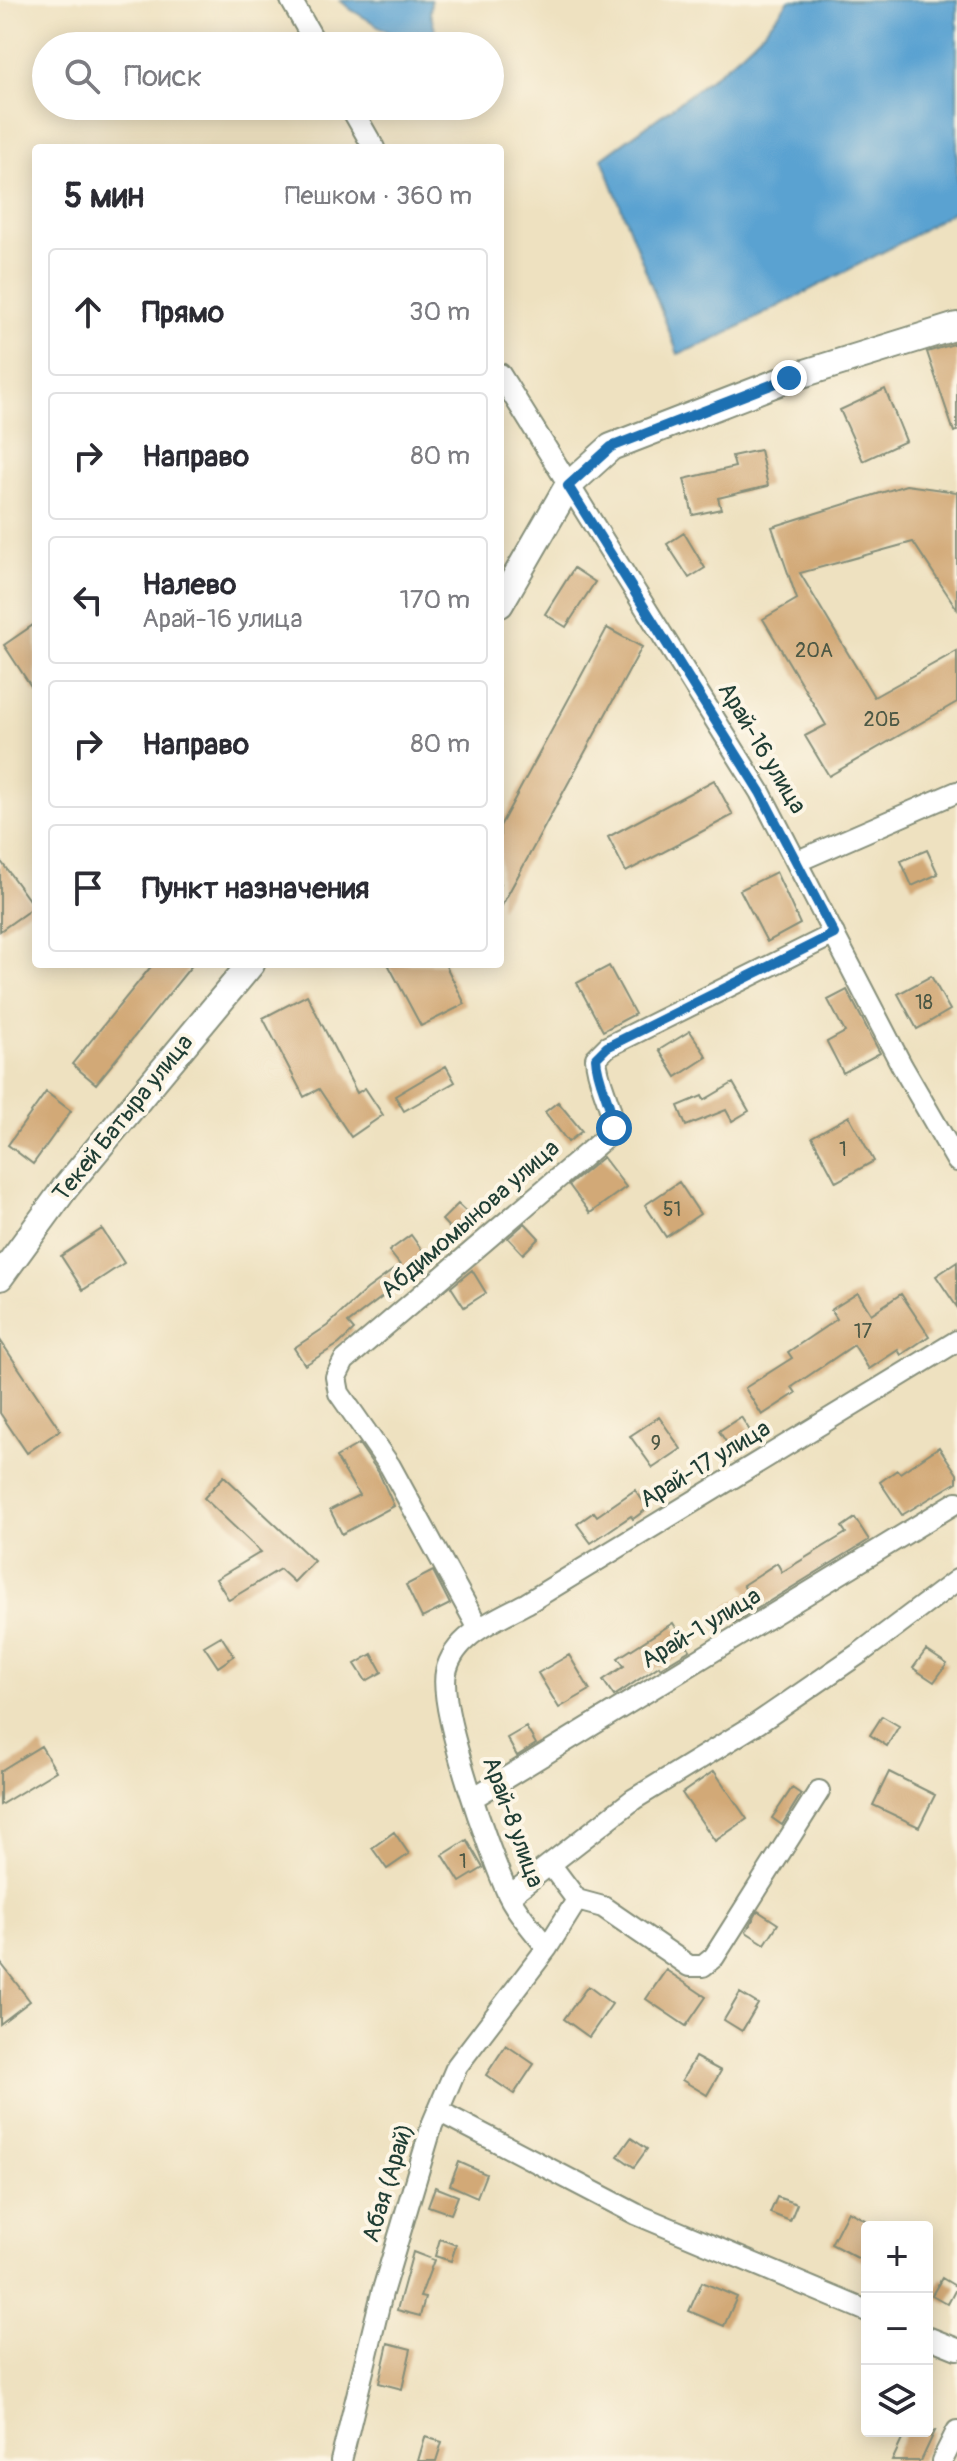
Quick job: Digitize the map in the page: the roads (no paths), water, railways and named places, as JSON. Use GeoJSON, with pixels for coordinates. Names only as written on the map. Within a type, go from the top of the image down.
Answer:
{"type":"FeatureCollection","features":[{"type":"Feature","properties":{"kind":"street"},"geometry":{"type":"LineString","coordinates":[[291,0],[309,32]]}},
{"type":"Feature","properties":{"kind":"street"},"geometry":{"type":"LineString","coordinates":[[358,120],[372,144]]}},
{"type":"Feature","properties":{"kind":"street"},"geometry":{"type":"LineString","coordinates":[[504,597],[568,486],[611,447],[789,378],[957,326]]}},
{"type":"Feature","properties":{"kind":"street","name":"Арай-16 улица"},"geometry":{"type":"LineString","coordinates":[[504,381],[760,792],[902,1066],[957,1161]]}},
{"type":"Feature","properties":{"kind":"street"},"geometry":{"type":"LineString","coordinates":[[798,861],[957,792]]}},
{"type":"Feature","properties":{"kind":"street","name":"Абдимомынова улица"},"geometry":{"type":"LineString","coordinates":[[479,1629],[390,1466],[339,1393],[336,1377],[344,1361],[614,1128],[613,1116],[597,1071],[596,1058],[607,1047],[834,934]]}},
{"type":"Feature","properties":{"kind":"street","name":"Текей Батыра улица"},"geometry":{"type":"LineString","coordinates":[[0,1277],[65,1188],[248,968]]}},
{"type":"Feature","properties":{"kind":"street","name":"Арай-17 улица"},"geometry":{"type":"LineString","coordinates":[[479,1629],[527,1603],[957,1341]]}},
{"type":"Feature","properties":{"kind":"street","name":"Арай-1 улица"},"geometry":{"type":"LineString","coordinates":[[473,1798],[957,1502]]}},
{"type":"Feature","properties":{"kind":"street"},"geometry":{"type":"LineString","coordinates":[[509,1896],[634,1799],[758,1723],[957,1580]]}},
{"type":"Feature","properties":{"kind":"street","name":"Арай-8 улица"},"geometry":{"type":"LineString","coordinates":[[479,1629],[460,1644],[446,1670],[445,1699],[473,1798],[509,1896],[547,1948],[577,1900],[603,1907],[689,1966],[703,1966],[714,1957],[819,1791]]}},
{"type":"Feature","properties":{"kind":"street"},"geometry":{"type":"LineString","coordinates":[[550,1864],[577,1900]]}},
{"type":"Feature","properties":{"kind":"street","name":"Абая (Арай)"},"geometry":{"type":"LineString","coordinates":[[341,2461],[382,2293],[439,2109],[457,2066],[547,1948]]}},
{"type":"Feature","properties":{"kind":"street"},"geometry":{"type":"LineString","coordinates":[[439,2109],[636,2214],[861,2308]]}},
{"type":"Feature","properties":{"kind":"street"},"geometry":{"type":"LineString","coordinates":[[933,2339],[957,2349]]}},
{"type":"Feature","properties":{"kind":"street"},"geometry":{"type":"LineString","coordinates":[[942,2461],[957,2431]]}},
{"type":"Feature","properties":{"kind":"water"},"geometry":{"type":"Polygon","coordinates":[[[340,0],[431,0],[430,13],[436,32],[389,32],[340,0]]]}},
{"type":"Feature","properties":{"kind":"water"},"geometry":{"type":"Polygon","coordinates":[[[789,0],[957,0],[957,209],[906,240],[712,341],[678,354],[602,158],[727,65],[772,22],[789,0]]]}}]}
